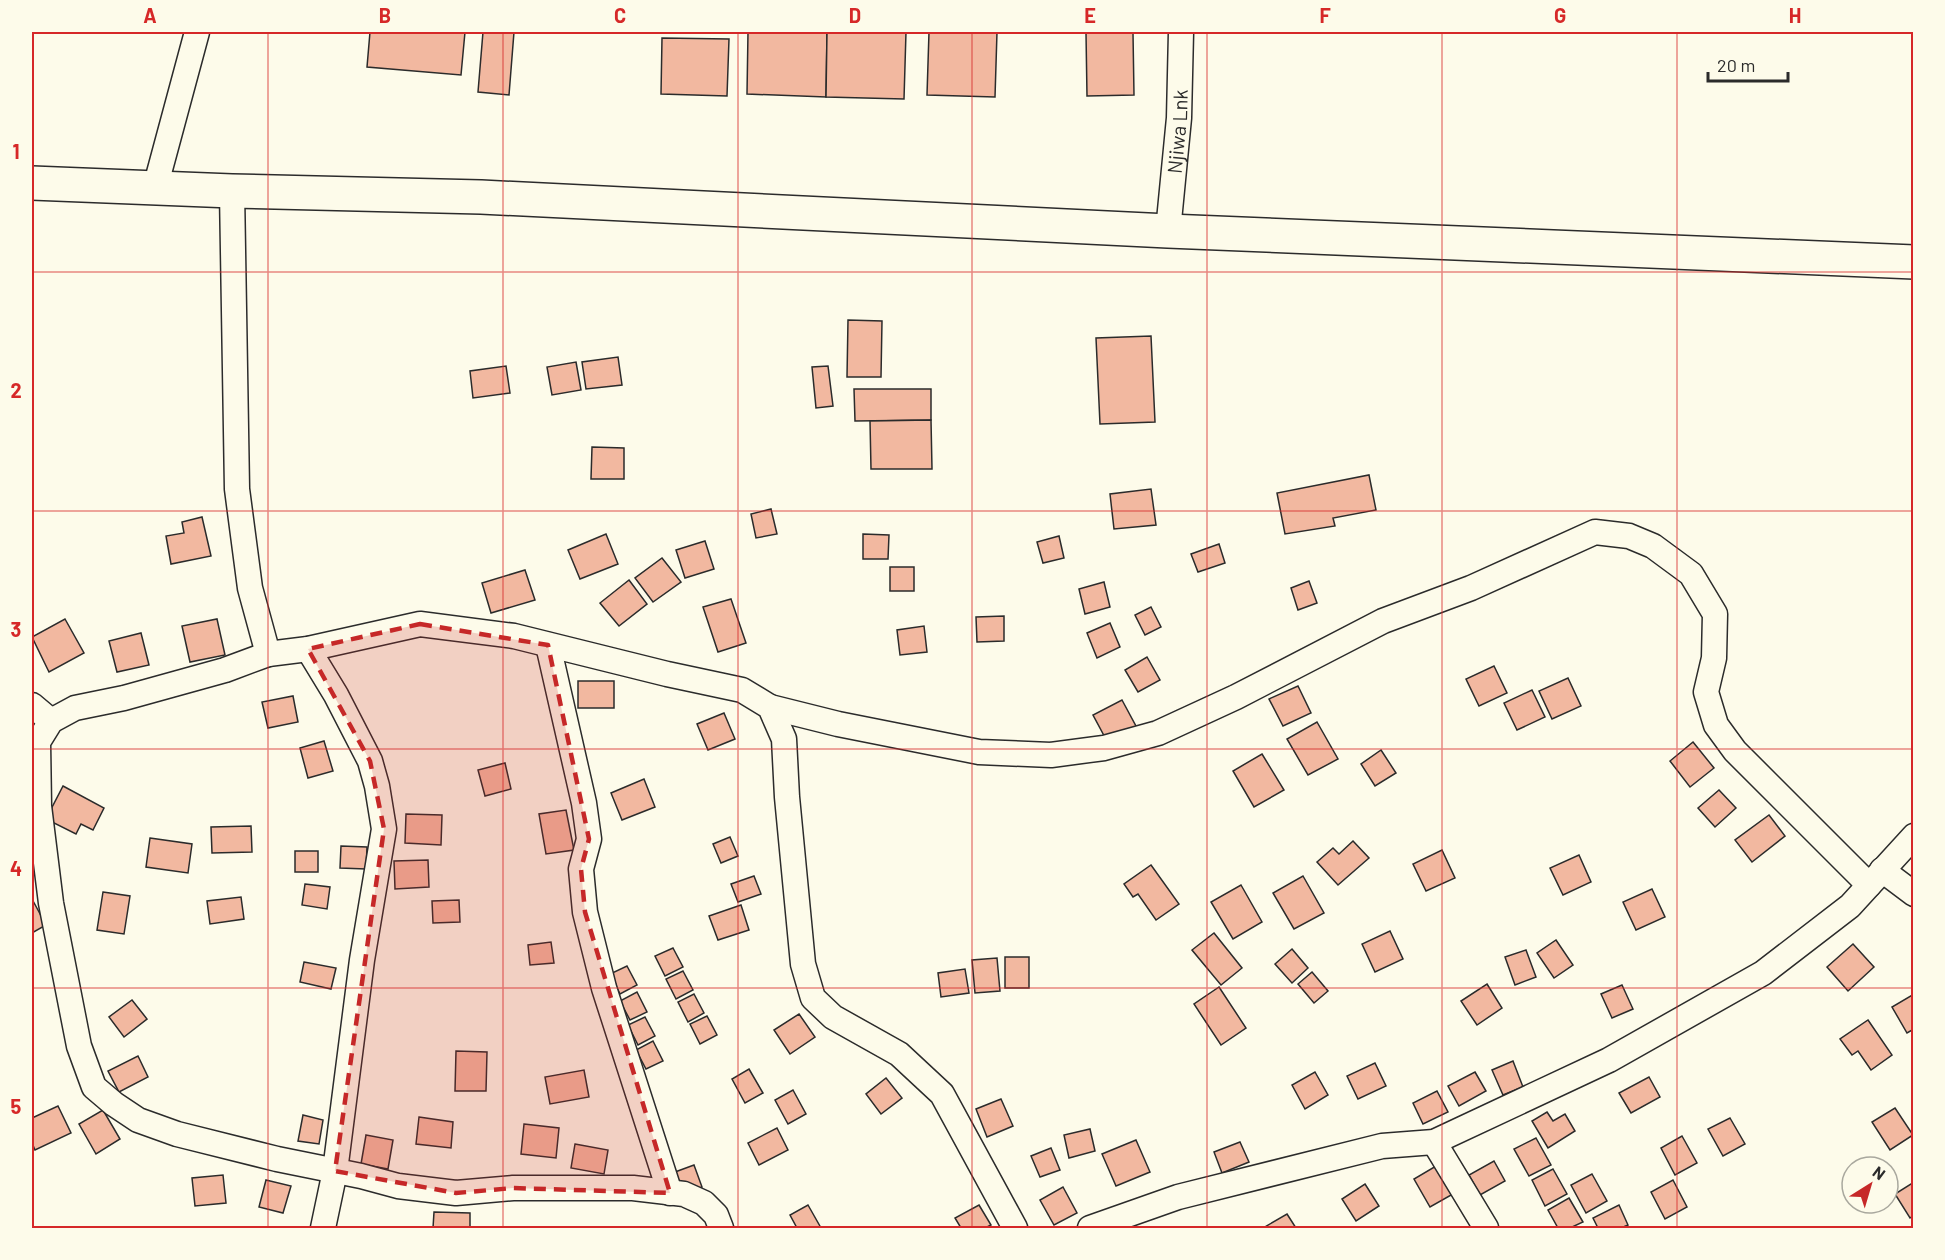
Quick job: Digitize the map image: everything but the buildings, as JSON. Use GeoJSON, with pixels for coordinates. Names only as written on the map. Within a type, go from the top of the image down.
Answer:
{"type":"FeatureCollection","features":[{"type":"Feature","properties":{"kind":"highway"},"geometry":{"type":"LineString","coordinates":[[32,183],[481,197],[1168,231],[1914,262]]}},
{"type":"Feature","properties":{"kind":"street"},"geometry":{"type":"LineString","coordinates":[[155,188],[197,32]]}},
{"type":"Feature","properties":{"kind":"street","name":"Njiwa Lnk"},"geometry":{"type":"LineString","coordinates":[[1168,231],[1179,118],[1181,32]]}},
{"type":"Feature","properties":{"kind":"street"},"geometry":{"type":"LineString","coordinates":[[232,191],[237,489],[250,588],[268,654]]}},
{"type":"Feature","properties":{"kind":"street"},"geometry":{"type":"LineString","coordinates":[[721,1228],[716,1215],[704,1203],[684,1194],[633,1188],[513,1188],[456,1193],[398,1186],[177,1134],[138,1120],[114,1104],[94,1087],[80,1046],[51,903],[39,806],[38,742],[51,721],[75,708],[169,686],[225,670],[268,654],[308,649],[420,624],[514,636],[742,690],[770,707],[838,724],[979,752],[1051,755],[1104,748],[1158,733],[1236,697],[1383,621],[1471,588],[1595,532],[1629,536],[1653,546],[1691,574],[1715,614],[1714,658],[1706,692],[1716,725],[1735,751],[1876,878],[1914,894]]}},
{"type":"Feature","properties":{"kind":"street"},"geometry":{"type":"LineString","coordinates":[[548,645],[584,803],[589,839],[581,869],[585,912],[604,988],[670,1192]]}},
{"type":"Feature","properties":{"kind":"street"},"geometry":{"type":"LineString","coordinates":[[308,649],[336,695],[370,761],[377,786],[384,829],[362,960],[335,1171],[324,1228]]}},
{"type":"Feature","properties":{"kind":"street"},"geometry":{"type":"LineString","coordinates":[[32,705],[51,721]]}},
{"type":"Feature","properties":{"kind":"street"},"geometry":{"type":"LineString","coordinates":[[770,707],[784,738],[787,797],[803,964],[813,998],[833,1017],[898,1054],[942,1094],[1015,1228]]}},
{"type":"Feature","properties":{"kind":"street"},"geometry":{"type":"LineString","coordinates":[[1090,1228],[1189,1195],[1382,1146],[1434,1142],[1609,1060],[1762,973],[1850,906],[1914,836]]}},
{"type":"Feature","properties":{"kind":"street"},"geometry":{"type":"LineString","coordinates":[[1434,1142],[1486,1228]]}},
{"type":"Feature","properties":{"kind":"highlighted area"},"geometry":{"type":"Polygon","coordinates":[[[420,624],[548,645],[589,839],[581,869],[585,912],[670,1193],[513,1188],[456,1193],[335,1171],[384,829],[370,761],[308,649],[420,624]]]}}]}
